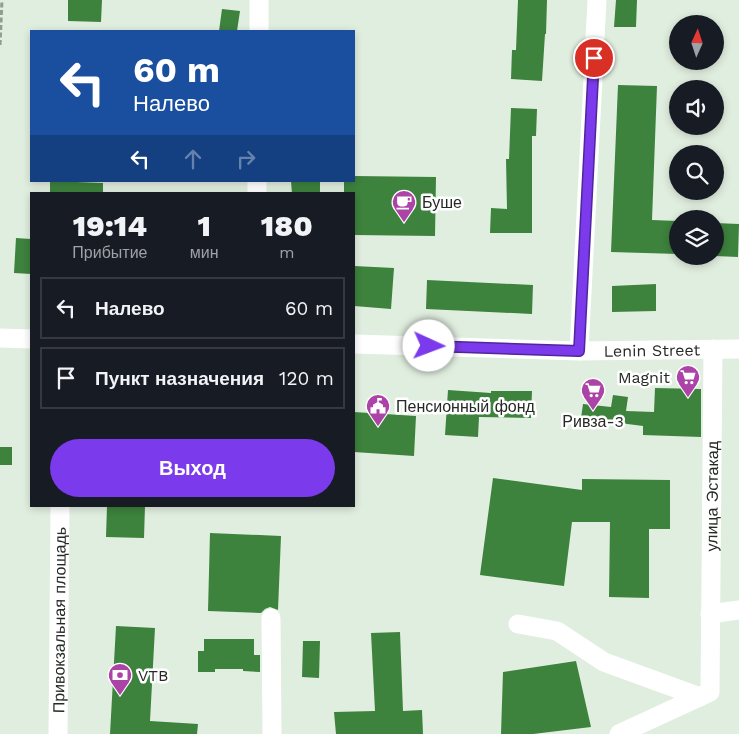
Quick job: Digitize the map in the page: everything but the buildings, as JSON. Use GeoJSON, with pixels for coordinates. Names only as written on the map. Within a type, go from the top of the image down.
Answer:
{"type":"FeatureCollection","features":[{"type":"Feature","properties":{"kind":"street"},"geometry":{"type":"LineString","coordinates":[[258,30],[259,0]]}},
{"type":"Feature","properties":{"kind":"street"},"geometry":{"type":"LineString","coordinates":[[579,351],[597,0]]}},
{"type":"Feature","properties":{"kind":"street"},"geometry":{"type":"LineString","coordinates":[[0,338],[30,339]]}},
{"type":"Feature","properties":{"kind":"street","name":"Lenin Street"},"geometry":{"type":"LineString","coordinates":[[355,344],[579,351],[739,349]]}},
{"type":"Feature","properties":{"kind":"street","name":"улица Эстакад"},"geometry":{"type":"LineString","coordinates":[[700,697],[710,692],[713,349]]}},
{"type":"Feature","properties":{"kind":"street","name":"Привокзальная площадь"},"geometry":{"type":"LineString","coordinates":[[58,734],[60,507]]}},
{"type":"Feature","properties":{"kind":"street"},"geometry":{"type":"LineString","coordinates":[[710,614],[739,610]]}},
{"type":"Feature","properties":{"kind":"street"},"geometry":{"type":"LineString","coordinates":[[271,618],[272,734]]}},
{"type":"Feature","properties":{"kind":"street"},"geometry":{"type":"LineString","coordinates":[[518,624],[557,632],[604,662],[700,697]]}},
{"type":"Feature","properties":{"kind":"street"},"geometry":{"type":"LineString","coordinates":[[619,734],[700,697]]}},
{"type":"Feature","properties":{"kind":"path"},"geometry":{"type":"LineString","coordinates":[[0,45],[2,0]]}},
{"type":"Feature","properties":{"kind":"place","name":"Буше"},"geometry":{"type":"Point","coordinates":[404,223]}},
{"type":"Feature","properties":{"kind":"place","name":"Magnit"},"geometry":{"type":"Point","coordinates":[688,398]}},
{"type":"Feature","properties":{"kind":"place","name":"Ривза-3"},"geometry":{"type":"Point","coordinates":[593,411]}},
{"type":"Feature","properties":{"kind":"place","name":"Пенсионный фонд"},"geometry":{"type":"Point","coordinates":[378,427]}},
{"type":"Feature","properties":{"kind":"place","name":"VTB"},"geometry":{"type":"Point","coordinates":[120,696]}},
{"type":"Feature","properties":{"kind":"route"},"geometry":{"type":"LineString","coordinates":[[429,346],[579,351],[594,58]]}}]}
